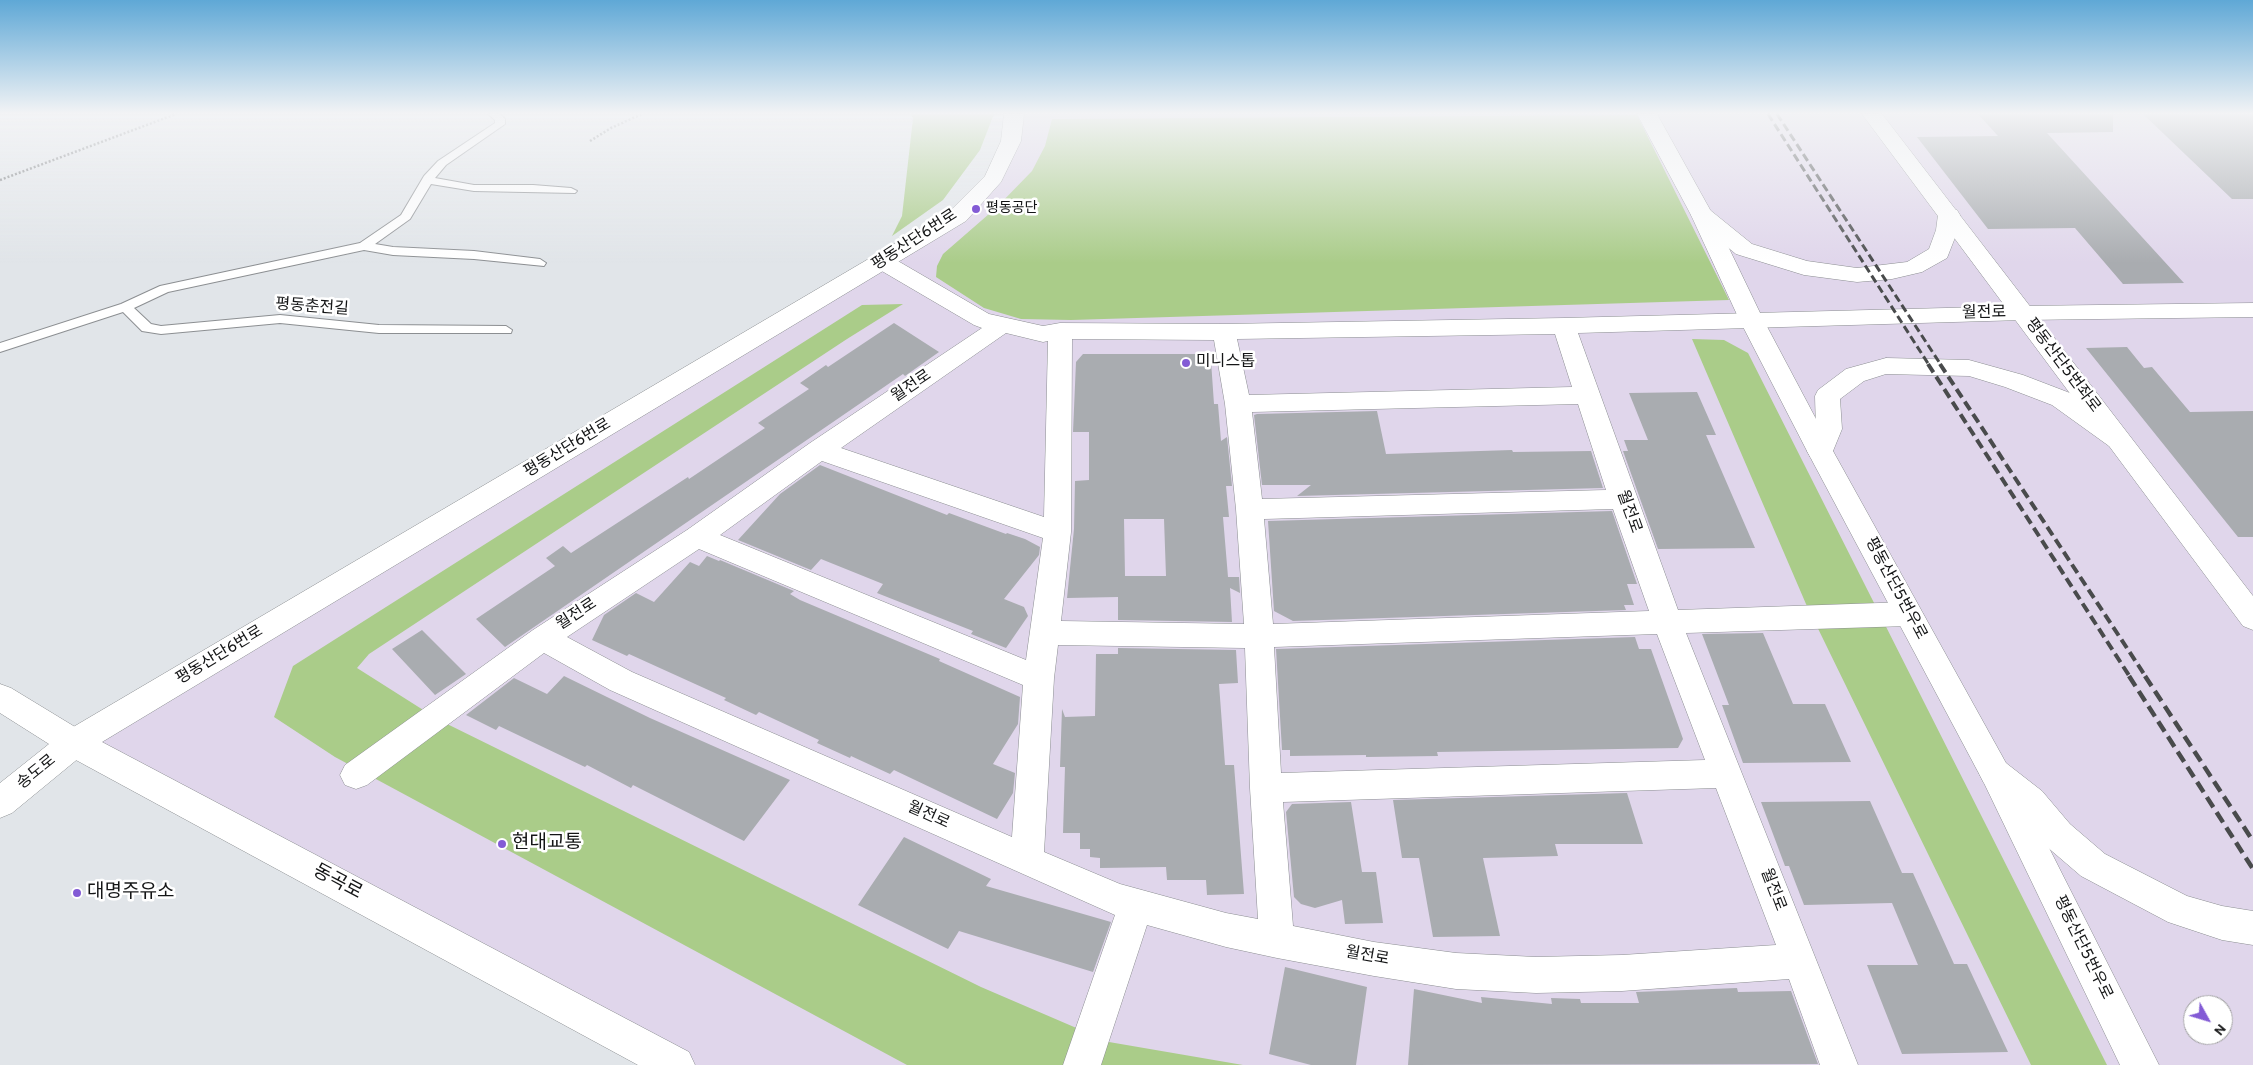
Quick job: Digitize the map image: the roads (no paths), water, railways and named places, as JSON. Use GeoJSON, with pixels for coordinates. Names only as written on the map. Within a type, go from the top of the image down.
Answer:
{"type":"FeatureCollection","features":[{"type":"Feature","properties":{"kind":"street","name":"평동산단6번로"},"geometry":{"type":"LineString","coordinates":[[74,743],[958,216],[994,178],[1001,164]]}},
{"type":"Feature","properties":{"kind":"street","name":"평동산단5번우로"},"geometry":{"type":"LineString","coordinates":[[1674,164],[1702,215],[1751,319],[1820,451],[1995,773],[2140,1065]]}},
{"type":"Feature","properties":{"kind":"street","name":"평동산단5번좌로"},"geometry":{"type":"LineString","coordinates":[[1910,164],[2253,618]]}},
{"type":"Feature","properties":{"kind":"street"},"geometry":{"type":"LineString","coordinates":[[1702,215],[1744,249],[1804,268],[1857,275],[1892,272],[1914,267],[1940,253],[1948,230],[1949,215]]}},
{"type":"Feature","properties":{"kind":"street","name":"월전로"},"geometry":{"type":"LineString","coordinates":[[883,262],[982,320],[1043,334],[1060,331],[1224,332],[1564,326],[1751,319],[2022,313],[2253,310]]}},
{"type":"Feature","properties":{"kind":"street","name":"월전로"},"geometry":{"type":"LineString","coordinates":[[1002,326],[819,450],[697,537],[543,638],[621,680],[1117,900],[1226,930],[1374,959],[1456,971],[1536,975],[1622,973],[1800,961],[1667,621],[1564,326]]}},
{"type":"Feature","properties":{"kind":"street"},"geometry":{"type":"LineString","coordinates":[[1027,860],[1039,678],[1057,532],[1060,331]]}},
{"type":"Feature","properties":{"kind":"street"},"geometry":{"type":"LineString","coordinates":[[1224,332],[1238,404],[1250,509],[1277,941]]}},
{"type":"Feature","properties":{"kind":"street"},"geometry":{"type":"LineString","coordinates":[[1820,451],[1830,429],[1827,396],[1856,374],[1886,366],[1969,368],[2014,381],[2061,399],[2118,440]]}},
{"type":"Feature","properties":{"kind":"street"},"geometry":{"type":"LineString","coordinates":[[1238,404],[1587,395]]}},
{"type":"Feature","properties":{"kind":"street"},"geometry":{"type":"LineString","coordinates":[[819,450],[1057,532]]}},
{"type":"Feature","properties":{"kind":"street"},"geometry":{"type":"LineString","coordinates":[[1250,509],[1623,499]]}},
{"type":"Feature","properties":{"kind":"street"},"geometry":{"type":"LineString","coordinates":[[697,537],[1039,678]]}},
{"type":"Feature","properties":{"kind":"street"},"geometry":{"type":"LineString","coordinates":[[1044,633],[1259,636],[1908,614]]}},
{"type":"Feature","properties":{"kind":"street"},"geometry":{"type":"LineString","coordinates":[[356,774],[543,638]]}},
{"type":"Feature","properties":{"kind":"street","name":"동곡로"},"geometry":{"type":"LineString","coordinates":[[0,697],[74,743],[676,1065]]}},
{"type":"Feature","properties":{"kind":"street","name":"송도로"},"geometry":{"type":"LineString","coordinates":[[0,803],[74,743]]}},
{"type":"Feature","properties":{"kind":"street"},"geometry":{"type":"LineString","coordinates":[[1266,788],[1727,773]]}},
{"type":"Feature","properties":{"kind":"street"},"geometry":{"type":"LineString","coordinates":[[1995,773],[2030,801],[2058,835],[2093,865],[2180,910],[2222,923],[2253,928]]}},
{"type":"Feature","properties":{"kind":"street"},"geometry":{"type":"LineString","coordinates":[[1082,1065],[1136,904]]}},
{"type":"Feature","properties":{"kind":"street"},"geometry":{"type":"LineString","coordinates":[[1800,961],[1839,1065]]}},
{"type":"Feature","properties":{"kind":"lane"},"geometry":{"type":"LineString","coordinates":[[364,246],[406,217],[428,180],[442,164]]}},
{"type":"Feature","properties":{"kind":"lane"},"geometry":{"type":"LineString","coordinates":[[428,180],[474,188],[533,188],[571,191]]}},
{"type":"Feature","properties":{"kind":"lane"},"geometry":{"type":"LineString","coordinates":[[0,348],[125,307],[164,289],[364,246],[393,251],[474,255],[540,263]]}},
{"type":"Feature","properties":{"kind":"lane","name":"평동춘전길"},"geometry":{"type":"LineString","coordinates":[[125,307],[147,328],[161,330],[280,319],[380,329],[506,330]]}},
{"type":"Feature","properties":{"kind":"railway"},"geometry":{"type":"LineString","coordinates":[[1800,164],[1929,365]]}},
{"type":"Feature","properties":{"kind":"railway"},"geometry":{"type":"LineString","coordinates":[[1809,164],[1941,365]]}},
{"type":"Feature","properties":{"kind":"railway"},"geometry":{"type":"LineString","coordinates":[[1928,364],[2130,677]]}},
{"type":"Feature","properties":{"kind":"railway"},"geometry":{"type":"LineString","coordinates":[[1940,364],[2146,677]]}},
{"type":"Feature","properties":{"kind":"railway"},"geometry":{"type":"LineString","coordinates":[[2129,676],[2253,869]]}},
{"type":"Feature","properties":{"kind":"railway"},"geometry":{"type":"LineString","coordinates":[[2145,676],[2253,841]]}},
{"type":"Feature","properties":{"kind":"place","name":"평동공단"},"geometry":{"type":"Point","coordinates":[976,209]}},
{"type":"Feature","properties":{"kind":"place","name":"미니스톱"},"geometry":{"type":"Point","coordinates":[1186,363]}},
{"type":"Feature","properties":{"kind":"place","name":"현대교통"},"geometry":{"type":"Point","coordinates":[502,844]}},
{"type":"Feature","properties":{"kind":"place","name":"대명주유소"},"geometry":{"type":"Point","coordinates":[77,893]}}]}
